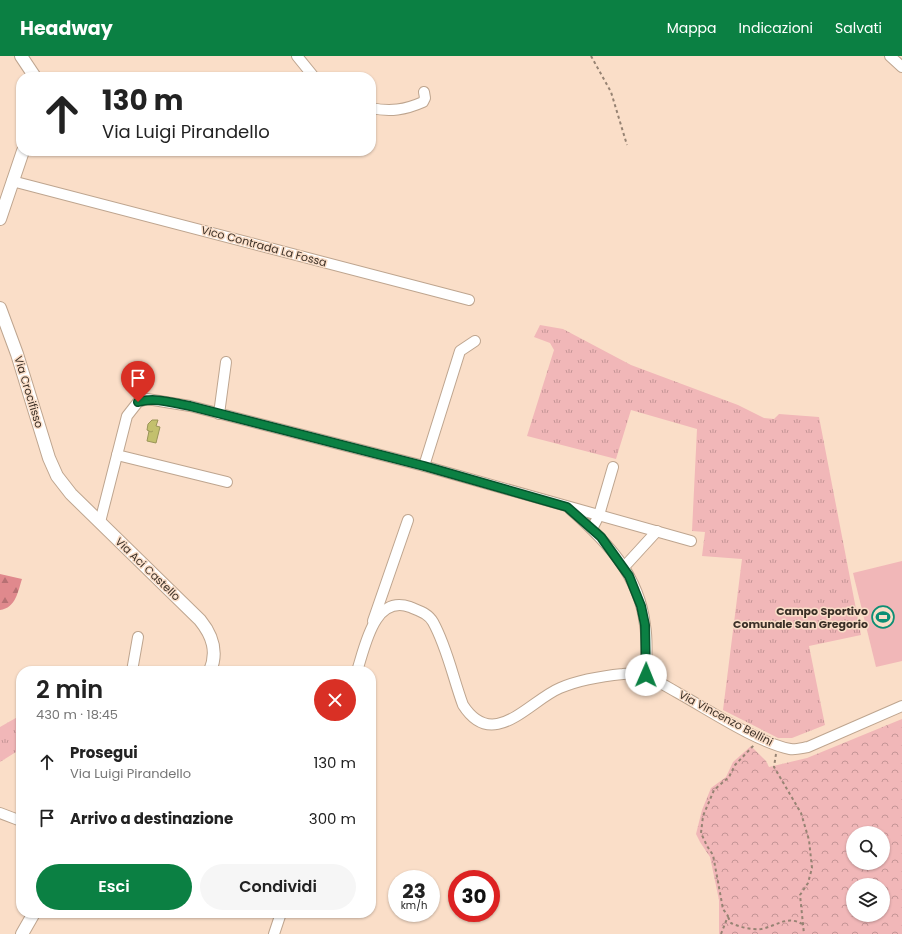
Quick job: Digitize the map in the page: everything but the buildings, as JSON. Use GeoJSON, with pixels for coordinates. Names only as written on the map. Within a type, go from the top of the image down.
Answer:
{"type":"FeatureCollection","features":[{"type":"Feature","properties":{"kind":"street"},"geometry":{"type":"LineString","coordinates":[[21,56],[32,72]]}},
{"type":"Feature","properties":{"kind":"street"},"geometry":{"type":"LineString","coordinates":[[297,56],[310,72]]}},
{"type":"Feature","properties":{"kind":"street"},"geometry":{"type":"LineString","coordinates":[[890,56],[902,67]]}},
{"type":"Feature","properties":{"kind":"street"},"geometry":{"type":"LineString","coordinates":[[376,108],[399,110],[413,107],[423,102],[425,98],[424,92]]}},
{"type":"Feature","properties":{"kind":"street"},"geometry":{"type":"LineString","coordinates":[[0,219],[21,156]]}},
{"type":"Feature","properties":{"kind":"street","name":"Vico Contrada La Fossa"},"geometry":{"type":"LineString","coordinates":[[12,181],[469,300]]}},
{"type":"Feature","properties":{"kind":"street","name":"Via Crocifisso"},"geometry":{"type":"LineString","coordinates":[[0,308],[17,354],[57,476]]}},
{"type":"Feature","properties":{"kind":"street"},"geometry":{"type":"LineString","coordinates":[[424,466],[460,351],[475,341]]}},
{"type":"Feature","properties":{"kind":"street"},"geometry":{"type":"LineString","coordinates":[[219,414],[226,362]]}},
{"type":"Feature","properties":{"kind":"street"},"geometry":{"type":"LineString","coordinates":[[100,522],[127,416],[138,402],[147,399],[160,400],[219,414],[424,466],[692,541]]}},
{"type":"Feature","properties":{"kind":"street"},"geometry":{"type":"LineString","coordinates":[[117,455],[227,482]]}},
{"type":"Feature","properties":{"kind":"street"},"geometry":{"type":"LineString","coordinates":[[592,529],[599,515],[613,467]]}},
{"type":"Feature","properties":{"kind":"street","name":"Via Aci Castello"},"geometry":{"type":"LineString","coordinates":[[57,476],[71,494],[200,620],[209,632],[214,649],[214,659],[212,666]]}},
{"type":"Feature","properties":{"kind":"street"},"geometry":{"type":"LineString","coordinates":[[567,507],[601,537],[624,567],[641,606],[645,625],[646,675]]}},
{"type":"Feature","properties":{"kind":"street"},"geometry":{"type":"LineString","coordinates":[[359,666],[408,520]]}},
{"type":"Feature","properties":{"kind":"street"},"geometry":{"type":"LineString","coordinates":[[624,567],[657,531]]}},
{"type":"Feature","properties":{"kind":"street","name":"Via Vincenzo Bellini"},"geometry":{"type":"LineString","coordinates":[[372,623],[392,606],[406,606],[424,612],[432,621],[442,642],[463,705],[469,714],[478,721],[488,724],[510,720],[560,688],[578,682],[622,674],[646,675],[759,737],[791,749],[808,747],[902,706]]}},
{"type":"Feature","properties":{"kind":"street"},"geometry":{"type":"LineString","coordinates":[[133,666],[138,637]]}},
{"type":"Feature","properties":{"kind":"street"},"geometry":{"type":"LineString","coordinates":[[0,814],[16,819]]}},
{"type":"Feature","properties":{"kind":"street"},"geometry":{"type":"LineString","coordinates":[[22,934],[31,918]]}},
{"type":"Feature","properties":{"kind":"street"},"geometry":{"type":"LineString","coordinates":[[274,934],[279,918]]}},
{"type":"Feature","properties":{"kind":"path"},"geometry":{"type":"LineString","coordinates":[[591,56],[611,92],[627,146]]}},
{"type":"Feature","properties":{"kind":"path"},"geometry":{"type":"LineString","coordinates":[[759,737],[748,754],[735,765],[729,777],[714,790],[703,816],[701,833],[706,846],[713,855],[723,909],[731,923],[753,929],[771,927],[787,920],[795,920],[802,924]]}},
{"type":"Feature","properties":{"kind":"path"},"geometry":{"type":"LineString","coordinates":[[778,744],[774,767],[801,812],[809,840],[812,868],[808,883],[800,895],[804,934]]}},
{"type":"Feature","properties":{"kind":"path"},"geometry":{"type":"LineString","coordinates":[[721,934],[728,916]]}},
{"type":"Feature","properties":{"kind":"green space"},"geometry":{"type":"Polygon","coordinates":[[[540,325],[563,329],[631,365],[738,405],[764,418],[774,419],[779,414],[819,417],[861,635],[809,646],[825,725],[792,738],[778,738],[723,710],[742,559],[702,556],[705,532],[692,531],[697,429],[631,410],[616,459],[527,436],[554,350],[550,343],[534,337],[540,325]]]}},
{"type":"Feature","properties":{"kind":"green space","name":"Campo Sportivo Comunale San Gregorio"},"geometry":{"type":"Polygon","coordinates":[[[902,561],[902,661],[876,667],[853,573],[902,561]]]}},
{"type":"Feature","properties":{"kind":"green space"},"geometry":{"type":"Polygon","coordinates":[[[0,574],[22,579],[16,598],[10,606],[0,610],[0,574]]]}},
{"type":"Feature","properties":{"kind":"green space"},"geometry":{"type":"Polygon","coordinates":[[[16,718],[16,752],[0,762],[0,727],[16,718]]]}},
{"type":"Feature","properties":{"kind":"green space"},"geometry":{"type":"Polygon","coordinates":[[[902,719],[902,934],[719,934],[719,900],[710,857],[696,834],[702,810],[711,788],[726,777],[733,762],[751,746],[766,761],[769,767],[807,758],[902,719]]]}},
{"type":"Feature","properties":{"kind":"water"},"geometry":{"type":"Polygon","coordinates":[[[152,420],[158,420],[156,426],[160,427],[156,443],[147,441],[149,431],[147,430],[148,424],[152,420]]]}},
{"type":"Feature","properties":{"kind":"place","name":"Campo Sportivo Comunale San Gregorio"},"geometry":{"type":"Point","coordinates":[883,617]}},
{"type":"Feature","properties":{"kind":"route"},"geometry":{"type":"LineString","coordinates":[[138,402],[147,399],[160,400],[190,406],[424,466],[567,507],[601,537],[629,576],[641,606],[645,625],[646,675]]}}]}
